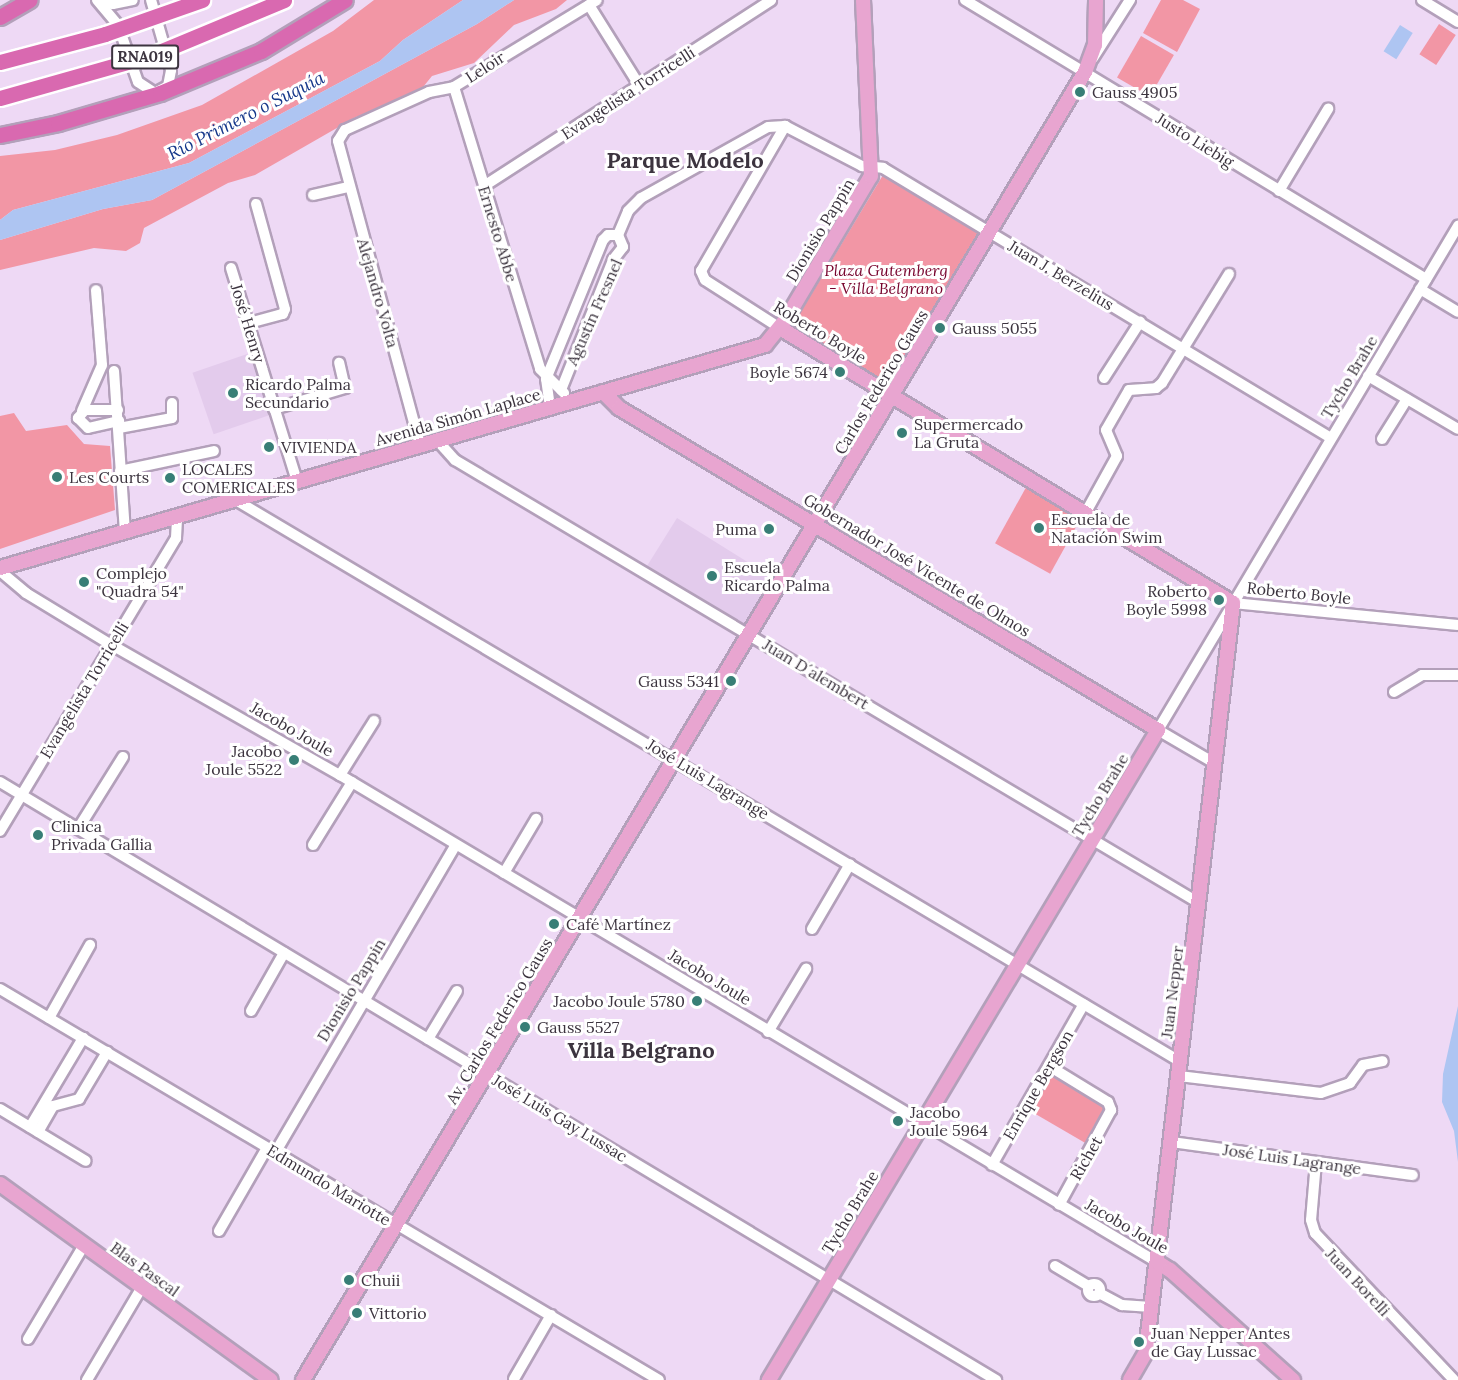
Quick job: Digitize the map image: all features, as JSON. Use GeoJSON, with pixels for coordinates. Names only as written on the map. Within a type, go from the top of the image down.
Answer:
{"type":"FeatureCollection","features":[{"type":"Feature","properties":{"kind":"highway"},"geometry":{"type":"LineString","coordinates":[[0,17],[30,0]]}},
{"type":"Feature","properties":{"kind":"highway","name":"RNA019"},"geometry":{"type":"LineString","coordinates":[[0,62],[105,34],[202,0]]}},
{"type":"Feature","properties":{"kind":"highway","name":"RNA019"},"geometry":{"type":"LineString","coordinates":[[0,98],[152,55],[284,0]]}},
{"type":"Feature","properties":{"kind":"highway"},"geometry":{"type":"LineString","coordinates":[[0,135],[98,112],[160,93],[229,65],[295,33],[345,0]]}},
{"type":"Feature","properties":{"kind":"main road","name":"Dionisio Pappin"},"geometry":{"type":"LineString","coordinates":[[780,328],[865,188],[874,167],[863,0]]}},
{"type":"Feature","properties":{"kind":"main road"},"geometry":{"type":"LineString","coordinates":[[1088,67],[1096,28],[1096,0]]}},
{"type":"Feature","properties":{"kind":"main road","name":"Carlos Federico Gauss"},"geometry":{"type":"LineString","coordinates":[[816,524],[1088,67]]}},
{"type":"Feature","properties":{"kind":"main road","name":"Avenida Simón Laplace"},"geometry":{"type":"LineString","coordinates":[[0,569],[550,407],[565,396],[603,392],[761,346],[780,328]]}},
{"type":"Feature","properties":{"kind":"main road","name":"Roberto Boyle"},"geometry":{"type":"LineString","coordinates":[[780,328],[1233,603]]}},
{"type":"Feature","properties":{"kind":"main road","name":"Gobernador José Vicente de Olmos"},"geometry":{"type":"LineString","coordinates":[[603,392],[619,408],[1158,730]]}},
{"type":"Feature","properties":{"kind":"main road","name":"Av. Carlos Federico Gauss"},"geometry":{"type":"LineString","coordinates":[[303,1380],[816,524]]}},
{"type":"Feature","properties":{"kind":"main road","name":"Juan Nepper"},"geometry":{"type":"LineString","coordinates":[[1130,1380],[1144,1360],[1152,1307],[1233,603]]}},
{"type":"Feature","properties":{"kind":"main road","name":"Tycho Brahe"},"geometry":{"type":"LineString","coordinates":[[769,1380],[1158,730]]}},
{"type":"Feature","properties":{"kind":"main road","name":"Blas Pascal"},"geometry":{"type":"LineString","coordinates":[[0,1184],[271,1380]]}},
{"type":"Feature","properties":{"kind":"main road","name":"Jacobo Joule"},"geometry":{"type":"LineString","coordinates":[[1157,1262],[1170,1270],[1293,1380]]}},
{"type":"Feature","properties":{"kind":"street"},"geometry":{"type":"LineString","coordinates":[[97,0],[113,4],[133,0]]}},
{"type":"Feature","properties":{"kind":"street"},"geometry":{"type":"LineString","coordinates":[[97,0],[118,25],[138,82],[150,92],[160,93],[171,81],[171,70],[151,0]]}},
{"type":"Feature","properties":{"kind":"street","name":"Evangelista Torricelli"},"geometry":{"type":"LineString","coordinates":[[484,186],[771,0]]}},
{"type":"Feature","properties":{"kind":"street","name":"Justo Liebig"},"geometry":{"type":"LineString","coordinates":[[965,0],[1088,67],[1423,284],[1458,312]]}},
{"type":"Feature","properties":{"kind":"street","name":"Carlos Federico Gauss"},"geometry":{"type":"LineString","coordinates":[[1088,67],[1130,0]]}},
{"type":"Feature","properties":{"kind":"street"},"geometry":{"type":"LineString","coordinates":[[1422,0],[1458,22]]}},
{"type":"Feature","properties":{"kind":"street"},"geometry":{"type":"LineString","coordinates":[[593,2],[639,86]]}},
{"type":"Feature","properties":{"kind":"street","name":"Leloir"},"geometry":{"type":"LineString","coordinates":[[338,141],[345,130],[429,92],[454,87],[593,2]]}},
{"type":"Feature","properties":{"kind":"street"},"geometry":{"type":"LineString","coordinates":[[1096,28],[1107,33],[1115,25]]}},
{"type":"Feature","properties":{"kind":"street","name":"Ernesto Abbe"},"geometry":{"type":"LineString","coordinates":[[454,87],[546,379],[550,407]]}},
{"type":"Feature","properties":{"kind":"street"},"geometry":{"type":"LineString","coordinates":[[1279,191],[1328,109]]}},
{"type":"Feature","properties":{"kind":"street","name":"Agustin Fresnel"},"geometry":{"type":"LineString","coordinates":[[618,235],[628,212],[641,198],[759,132],[772,126],[785,126]]}},
{"type":"Feature","properties":{"kind":"street"},"geometry":{"type":"LineString","coordinates":[[772,146],[785,126]]}},
{"type":"Feature","properties":{"kind":"street","name":"Juan J. Berzelius"},"geometry":{"type":"LineString","coordinates":[[785,126],[862,166],[883,168],[1331,438]]}},
{"type":"Feature","properties":{"kind":"street"},"geometry":{"type":"LineString","coordinates":[[759,132],[770,134],[772,146]]}},
{"type":"Feature","properties":{"kind":"street","name":"Alejandro Volta"},"geometry":{"type":"LineString","coordinates":[[338,141],[348,187],[420,445]]}},
{"type":"Feature","properties":{"kind":"street","name":"Roberto Boyle"},"geometry":{"type":"LineString","coordinates":[[772,146],[703,263],[705,280],[780,328]]}},
{"type":"Feature","properties":{"kind":"street"},"geometry":{"type":"LineString","coordinates":[[313,195],[348,187]]}},
{"type":"Feature","properties":{"kind":"street"},"geometry":{"type":"LineString","coordinates":[[249,323],[283,314],[285,309],[256,204]]}},
{"type":"Feature","properties":{"kind":"street","name":"Tycho Brahe"},"geometry":{"type":"LineString","coordinates":[[1158,730],[1458,226]]}},
{"type":"Feature","properties":{"kind":"street","name":"Agustin Fresnel"},"geometry":{"type":"LineString","coordinates":[[546,379],[603,240],[611,234],[618,235],[623,240],[622,250],[614,260],[565,396]]}},
{"type":"Feature","properties":{"kind":"street","name":"José Henry"},"geometry":{"type":"LineString","coordinates":[[231,268],[297,481]]}},
{"type":"Feature","properties":{"kind":"street"},"geometry":{"type":"LineString","coordinates":[[1086,512],[1117,456],[1106,430],[1129,390],[1156,388],[1184,348],[1229,274]]}},
{"type":"Feature","properties":{"kind":"street"},"geometry":{"type":"LineString","coordinates":[[96,290],[102,365],[78,418],[85,427],[119,420],[172,418],[172,403]]}},
{"type":"Feature","properties":{"kind":"street"},"geometry":{"type":"LineString","coordinates":[[1104,378],[1140,322]]}},
{"type":"Feature","properties":{"kind":"street"},"geometry":{"type":"LineString","coordinates":[[274,409],[345,388],[339,363]]}},
{"type":"Feature","properties":{"kind":"street"},"geometry":{"type":"LineString","coordinates":[[114,371],[125,532]]}},
{"type":"Feature","properties":{"kind":"street"},"geometry":{"type":"LineString","coordinates":[[1368,376],[1458,429]]}},
{"type":"Feature","properties":{"kind":"street"},"geometry":{"type":"LineString","coordinates":[[546,379],[565,396]]}},
{"type":"Feature","properties":{"kind":"street"},"geometry":{"type":"LineString","coordinates":[[1382,439],[1407,399]]}},
{"type":"Feature","properties":{"kind":"street"},"geometry":{"type":"LineString","coordinates":[[82,411],[119,420]]}},
{"type":"Feature","properties":{"kind":"street","name":"Juan D´alembert"},"geometry":{"type":"LineString","coordinates":[[437,440],[455,460],[1199,903]]}},
{"type":"Feature","properties":{"kind":"street"},"geometry":{"type":"LineString","coordinates":[[120,471],[214,451]]}},
{"type":"Feature","properties":{"kind":"street","name":"José Luis Lagrange"},"geometry":{"type":"LineString","coordinates":[[234,499],[1018,964],[1084,1004],[1180,1069]]}},
{"type":"Feature","properties":{"kind":"street","name":"Evangelista Torricelli"},"geometry":{"type":"LineString","coordinates":[[0,831],[176,538],[177,516]]}},
{"type":"Feature","properties":{"kind":"street","name":"Jacobo Joule"},"geometry":{"type":"LineString","coordinates":[[0,569],[26,593],[111,644],[340,775],[1157,1262]]}},
{"type":"Feature","properties":{"kind":"street","name":"Roberto Boyle"},"geometry":{"type":"LineString","coordinates":[[1233,603],[1458,625]]}},
{"type":"Feature","properties":{"kind":"street"},"geometry":{"type":"LineString","coordinates":[[1394,692],[1422,675],[1458,675]]}},
{"type":"Feature","properties":{"kind":"street"},"geometry":{"type":"LineString","coordinates":[[340,775],[374,721]]}},
{"type":"Feature","properties":{"kind":"street","name":"Gobernador José Vicente de Olmos"},"geometry":{"type":"LineString","coordinates":[[1158,730],[1216,764]]}},
{"type":"Feature","properties":{"kind":"street"},"geometry":{"type":"LineString","coordinates":[[78,828],[123,757]]}},
{"type":"Feature","properties":{"kind":"street","name":"José Luis Gay Lussac"},"geometry":{"type":"LineString","coordinates":[[0,782],[830,1278],[996,1380]]}},
{"type":"Feature","properties":{"kind":"street"},"geometry":{"type":"LineString","coordinates":[[313,845],[352,783]]}},
{"type":"Feature","properties":{"kind":"street"},"geometry":{"type":"LineString","coordinates":[[504,873],[536,819]]}},
{"type":"Feature","properties":{"kind":"street","name":"Dionisio Pappin"},"geometry":{"type":"LineString","coordinates":[[219,1231],[364,1001],[456,845]]}},
{"type":"Feature","properties":{"kind":"street"},"geometry":{"type":"LineString","coordinates":[[812,929],[850,864]]}},
{"type":"Feature","properties":{"kind":"street"},"geometry":{"type":"LineString","coordinates":[[49,1018],[90,945]]}},
{"type":"Feature","properties":{"kind":"street"},"geometry":{"type":"LineString","coordinates":[[250,1011],[284,953]]}},
{"type":"Feature","properties":{"kind":"street"},"geometry":{"type":"LineString","coordinates":[[768,1032],[806,969]]}},
{"type":"Feature","properties":{"kind":"street","name":"Edmundo Mariotte"},"geometry":{"type":"LineString","coordinates":[[0,988],[659,1380]]}},
{"type":"Feature","properties":{"kind":"street"},"geometry":{"type":"LineString","coordinates":[[428,1039],[457,991]]}},
{"type":"Feature","properties":{"kind":"street","name":"Enrique Bergson"},"geometry":{"type":"LineString","coordinates":[[992,1165],[1084,1004]]}},
{"type":"Feature","properties":{"kind":"street"},"geometry":{"type":"LineString","coordinates":[[34,1130],[83,1038]]}},
{"type":"Feature","properties":{"kind":"street"},"geometry":{"type":"LineString","coordinates":[[49,1104],[79,1098],[107,1052]]}},
{"type":"Feature","properties":{"kind":"street"},"geometry":{"type":"LineString","coordinates":[[1180,1069],[1322,1093],[1350,1083],[1363,1065],[1383,1061]]}},
{"type":"Feature","properties":{"kind":"street","name":"Richet"},"geometry":{"type":"LineString","coordinates":[[1049,1066],[1108,1102],[1111,1110],[1059,1205]]}},
{"type":"Feature","properties":{"kind":"street"},"geometry":{"type":"LineString","coordinates":[[0,1109],[86,1161]]}},
{"type":"Feature","properties":{"kind":"street","name":"José Luis Lagrange"},"geometry":{"type":"LineString","coordinates":[[1171,1142],[1413,1175]]}},
{"type":"Feature","properties":{"kind":"street","name":"Juan Borelli"},"geometry":{"type":"LineString","coordinates":[[1316,1162],[1311,1220],[1315,1233],[1454,1380]]}},
{"type":"Feature","properties":{"kind":"street"},"geometry":{"type":"LineString","coordinates":[[28,1339],[84,1245]]}},
{"type":"Feature","properties":{"kind":"street"},"geometry":{"type":"LineString","coordinates":[[1055,1266],[1088,1286],[1096,1284],[1099,1293],[1122,1305],[1152,1307]]}},
{"type":"Feature","properties":{"kind":"street"},"geometry":{"type":"LineString","coordinates":[[87,1380],[142,1287]]}},
{"type":"Feature","properties":{"kind":"street"},"geometry":{"type":"LineString","coordinates":[[514,1378],[551,1316]]}},
{"type":"Feature","properties":{"kind":"shaded area","name":"Ricardo Palma Secundario"},"geometry":{"type":"Polygon","coordinates":[[[253,352],[274,413],[214,434],[192,373],[253,352]]]}},
{"type":"Feature","properties":{"kind":"shaded area","name":"Escuela Ricardo Palma"},"geometry":{"type":"Polygon","coordinates":[[[677,518],[777,581],[745,632],[645,570],[677,518]]]}},
{"type":"Feature","properties":{"kind":"green space"},"geometry":{"type":"Polygon","coordinates":[[[374,0],[463,0],[403,40],[380,61],[189,163],[13,210],[0,220],[0,156],[55,150],[117,135],[202,105],[333,31],[374,0]]]}},
{"type":"Feature","properties":{"kind":"green space"},"geometry":{"type":"Polygon","coordinates":[[[514,0],[567,0],[556,9],[514,25],[474,63],[432,76],[415,97],[356,117],[255,175],[228,183],[144,228],[140,243],[126,251],[94,248],[0,270],[0,240],[103,209],[152,200],[477,24],[514,0]]]}},
{"type":"Feature","properties":{"kind":"green space"},"geometry":{"type":"Polygon","coordinates":[[[1161,0],[1183,0],[1200,9],[1177,52],[1143,33],[1161,0]]]}},
{"type":"Feature","properties":{"kind":"green space"},"geometry":{"type":"Polygon","coordinates":[[[1439,24],[1456,35],[1436,65],[1419,54],[1439,24]]]}},
{"type":"Feature","properties":{"kind":"green space"},"geometry":{"type":"Polygon","coordinates":[[[1141,36],[1174,55],[1150,97],[1117,78],[1141,36]]]}},
{"type":"Feature","properties":{"kind":"green space","name":"Plaza Gutemberg - Villa Belgrano"},"geometry":{"type":"Polygon","coordinates":[[[883,175],[980,233],[889,385],[792,327],[883,175]]]}},
{"type":"Feature","properties":{"kind":"green space","name":"Les Courts"},"geometry":{"type":"Polygon","coordinates":[[[14,413],[26,431],[67,425],[84,444],[110,446],[115,510],[0,549],[0,416],[14,413]]]}},
{"type":"Feature","properties":{"kind":"green space","name":"Escuela de Natación Swim"},"geometry":{"type":"Polygon","coordinates":[[[1029,482],[1084,513],[1050,574],[995,543],[1029,482]]]}},
{"type":"Feature","properties":{"kind":"green space"},"geometry":{"type":"Polygon","coordinates":[[[1051,1075],[1104,1104],[1105,1115],[1087,1144],[1032,1112],[1051,1075]]]}},
{"type":"Feature","properties":{"kind":"water"},"geometry":{"type":"Polygon","coordinates":[[[463,0],[514,0],[477,24],[152,200],[103,209],[0,240],[0,220],[13,210],[189,163],[380,61],[403,40],[463,0]]]}},
{"type":"Feature","properties":{"kind":"water"},"geometry":{"type":"Polygon","coordinates":[[[1400,25],[1413,33],[1396,59],[1384,51],[1400,25]]]}},
{"type":"Feature","properties":{"kind":"water"},"geometry":{"type":"Polygon","coordinates":[[[1458,1006],[1458,1162],[1454,1131],[1442,1102],[1443,1074],[1458,1006]]]}},
{"type":"Feature","properties":{"kind":"place","name":"Gauss 4905"},"geometry":{"type":"Point","coordinates":[1080,92]}},
{"type":"Feature","properties":{"kind":"place","name":"Gauss 5055"},"geometry":{"type":"Point","coordinates":[940,328]}},
{"type":"Feature","properties":{"kind":"place","name":"Boyle 5674"},"geometry":{"type":"Point","coordinates":[840,372]}},
{"type":"Feature","properties":{"kind":"place","name":"Ricardo Palma Secundario"},"geometry":{"type":"Point","coordinates":[233,393]}},
{"type":"Feature","properties":{"kind":"place","name":"Supermercado La Gruta"},"geometry":{"type":"Point","coordinates":[902,433]}},
{"type":"Feature","properties":{"kind":"place","name":"VIVIENDA"},"geometry":{"type":"Point","coordinates":[269,447]}},
{"type":"Feature","properties":{"kind":"place","name":"Les Courts"},"geometry":{"type":"Point","coordinates":[57,477]}},
{"type":"Feature","properties":{"kind":"place","name":"LOCALES COMERICALES"},"geometry":{"type":"Point","coordinates":[170,478]}},
{"type":"Feature","properties":{"kind":"place","name":"Escuela de Natación Swim"},"geometry":{"type":"Point","coordinates":[1039,528]}},
{"type":"Feature","properties":{"kind":"place","name":"Puma"},"geometry":{"type":"Point","coordinates":[769,529]}},
{"type":"Feature","properties":{"kind":"place","name":"Escuela Ricardo Palma"},"geometry":{"type":"Point","coordinates":[712,576]}},
{"type":"Feature","properties":{"kind":"place","name":"Complejo \"Quadra 54\""},"geometry":{"type":"Point","coordinates":[84,582]}},
{"type":"Feature","properties":{"kind":"place","name":"Roberto Boyle 5998"},"geometry":{"type":"Point","coordinates":[1219,600]}},
{"type":"Feature","properties":{"kind":"place","name":"Gauss 5341"},"geometry":{"type":"Point","coordinates":[731,681]}},
{"type":"Feature","properties":{"kind":"place","name":"Jacobo Joule 5522"},"geometry":{"type":"Point","coordinates":[294,760]}},
{"type":"Feature","properties":{"kind":"place","name":"Clinica Privada Gallia"},"geometry":{"type":"Point","coordinates":[38,835]}},
{"type":"Feature","properties":{"kind":"place","name":"Café Martínez"},"geometry":{"type":"Point","coordinates":[554,924]}},
{"type":"Feature","properties":{"kind":"place","name":"Jacobo Joule 5780"},"geometry":{"type":"Point","coordinates":[697,1001]}},
{"type":"Feature","properties":{"kind":"place","name":"Gauss 5527"},"geometry":{"type":"Point","coordinates":[525,1027]}},
{"type":"Feature","properties":{"kind":"place","name":"Jacobo Joule 5964"},"geometry":{"type":"Point","coordinates":[898,1121]}},
{"type":"Feature","properties":{"kind":"place","name":"Chuii"},"geometry":{"type":"Point","coordinates":[349,1280]}},
{"type":"Feature","properties":{"kind":"place","name":"Vittorio"},"geometry":{"type":"Point","coordinates":[357,1313]}},
{"type":"Feature","properties":{"kind":"place","name":"Juan Nepper Antes de Gay Lussac"},"geometry":{"type":"Point","coordinates":[1139,1342]}},
{"type":"Feature","properties":{"kind":"district","name":"Parque Modelo"},"geometry":{"type":"Point","coordinates":[685,161]}},
{"type":"Feature","properties":{"kind":"district","name":"Villa Belgrano"},"geometry":{"type":"Point","coordinates":[641,1051]}},
{"type":"Feature","properties":{"kind":"water label","name":"Río Primero o Suquía"},"geometry":{"type":"Point","coordinates":[246,116]}}]}
